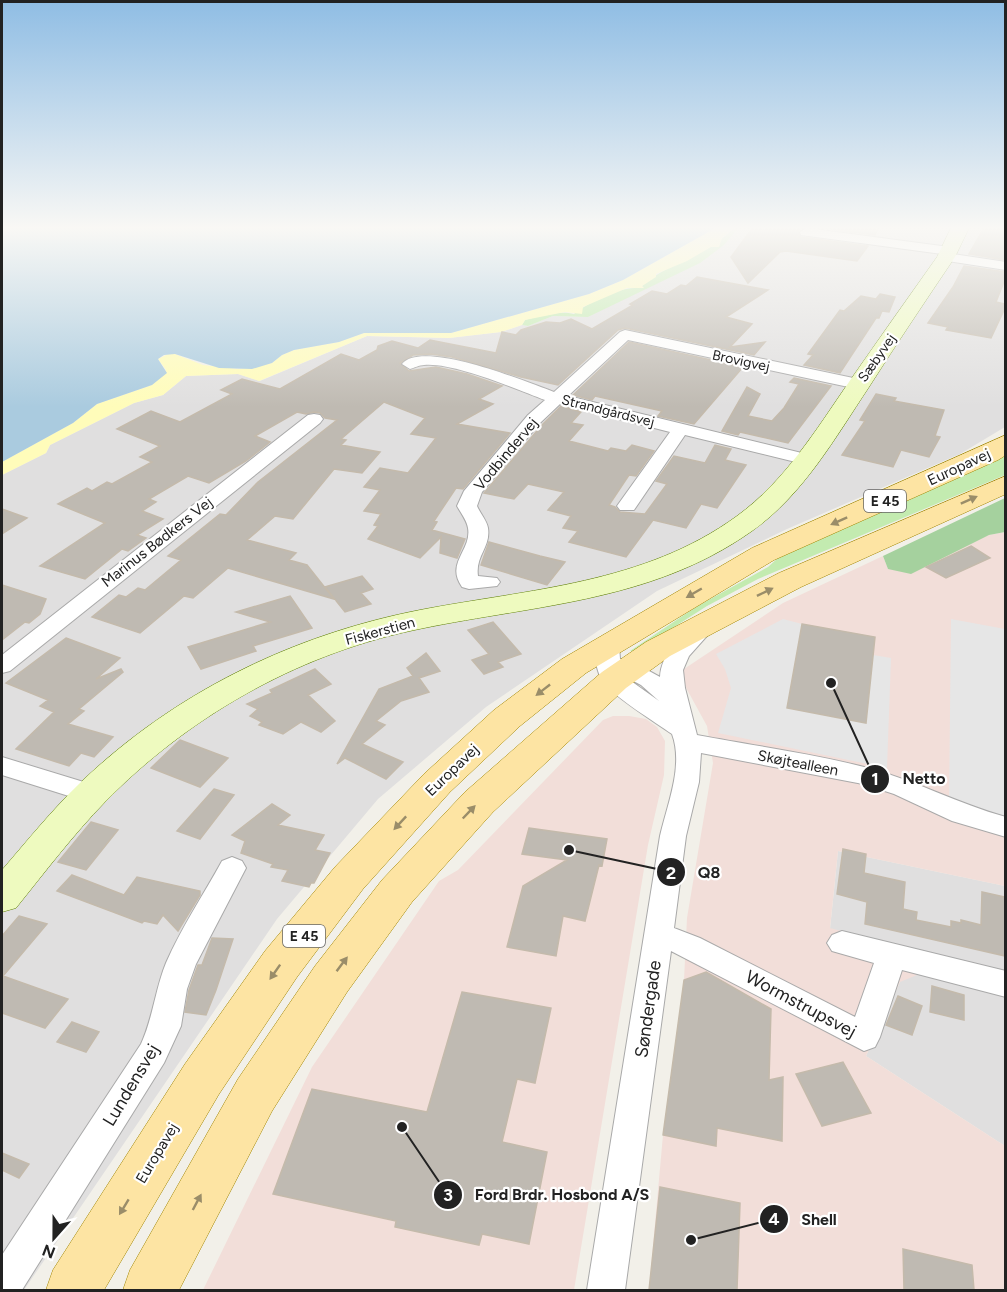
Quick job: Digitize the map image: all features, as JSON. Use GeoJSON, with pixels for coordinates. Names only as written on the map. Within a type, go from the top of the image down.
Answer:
{"type":"FeatureCollection","features":[{"type":"Feature","properties":{"kind":"main road","name":"Europavej"},"geometry":{"type":"LineString","coordinates":[[73,1290],[202,1079],[281,964],[350,878],[437,783],[507,718],[607,665],[763,554],[989,454],[1005,443]]}},
{"type":"Feature","properties":{"kind":"main road","name":"Europavej"},"geometry":{"type":"LineString","coordinates":[[150,1290],[255,1095],[331,979],[397,891],[429,854],[607,665],[658,649],[713,618],[790,580],[1005,484]]}},
{"type":"Feature","properties":{"kind":"street","name":"Sæbyvej"},"geometry":{"type":"LineString","coordinates":[[807,460],[925,286]]}},
{"type":"Feature","properties":{"kind":"street","name":"Brovigvej"},"geometry":{"type":"LineString","coordinates":[[625,335],[858,384]]}},
{"type":"Feature","properties":{"kind":"street","name":"Vodbindervej"},"geometry":{"type":"LineString","coordinates":[[490,582],[470,583],[466,564],[478,540],[478,527],[467,506],[473,490],[534,419],[625,335]]}},
{"type":"Feature","properties":{"kind":"street","name":"Strandgårdsvej"},"geometry":{"type":"LineString","coordinates":[[410,364],[422,360],[440,362],[489,374],[558,399],[807,460]]}},
{"type":"Feature","properties":{"kind":"street","name":"Marinus Bødkers Vej"},"geometry":{"type":"LineString","coordinates":[[2,666],[314,419]]}},
{"type":"Feature","properties":{"kind":"street"},"geometry":{"type":"LineString","coordinates":[[627,506],[681,429]]}},
{"type":"Feature","properties":{"kind":"street","name":"Fiskerstien"},"geometry":{"type":"LineString","coordinates":[[2,897],[91,794],[133,756],[172,726],[231,688],[289,659],[377,630],[406,622],[571,594],[673,562],[718,540],[767,507],[807,460]]}},
{"type":"Feature","properties":{"kind":"street","name":"Søndergade"},"geometry":{"type":"LineString","coordinates":[[606,1290],[673,836],[687,770],[684,727],[670,672],[672,664],[690,640],[713,618]]}},
{"type":"Feature","properties":{"kind":"street"},"geometry":{"type":"LineString","coordinates":[[607,665],[684,727]]}},
{"type":"Feature","properties":{"kind":"street","name":"Skøjtealleen"},"geometry":{"type":"LineString","coordinates":[[684,727],[866,776],[903,788],[961,814],[1005,827]]}},
{"type":"Feature","properties":{"kind":"street"},"geometry":{"type":"LineString","coordinates":[[2,766],[91,794]]}},
{"type":"Feature","properties":{"kind":"street","name":"Lundensvej"},"geometry":{"type":"LineString","coordinates":[[2,1288],[153,1053],[165,1026],[172,989],[181,963],[232,868]]}},
{"type":"Feature","properties":{"kind":"street","name":"Wormstrupsvej"},"geometry":{"type":"LineString","coordinates":[[659,935],[690,946],[864,1037],[892,955]]}},
{"type":"Feature","properties":{"kind":"street"},"geometry":{"type":"LineString","coordinates":[[842,944],[1005,984]]}},
{"type":"Feature","properties":{"kind":"shaded area"},"geometry":{"type":"Polygon","coordinates":[[[646,286],[1005,286],[1005,427],[960,454],[787,529],[657,591],[486,707],[378,799],[277,919],[24,1290],[2,1290],[2,475],[46,453],[50,445],[134,403],[163,395],[186,376],[238,374],[260,381],[367,336],[449,338],[501,332],[522,325],[528,326],[553,316],[588,317],[646,286]]]}},
{"type":"Feature","properties":{"kind":"shaded area"},"geometry":{"type":"Polygon","coordinates":[[[1005,532],[1005,886],[838,851],[830,928],[918,952],[917,975],[900,982],[866,1056],[1005,1146],[1005,1290],[649,1290],[663,1135],[684,980],[687,918],[713,763],[707,726],[684,684],[684,669],[783,603],[883,556],[888,569],[989,535],[1005,532]]]}},
{"type":"Feature","properties":{"kind":"shaded area"},"geometry":{"type":"Polygon","coordinates":[[[783,619],[802,624],[787,708],[866,723],[873,655],[891,658],[887,768],[718,733],[731,688],[725,669],[716,654],[783,619]]]}},
{"type":"Feature","properties":{"kind":"shaded area"},"geometry":{"type":"Polygon","coordinates":[[[951,619],[1005,629],[1005,821],[949,805],[951,619]]]}},
{"type":"Feature","properties":{"kind":"shaded area"},"geometry":{"type":"Polygon","coordinates":[[[613,716],[646,719],[657,727],[665,741],[664,775],[648,845],[574,1290],[203,1290],[312,1067],[439,881],[458,870],[603,720],[613,716]]]}},
{"type":"Feature","properties":{"kind":"shaded area"},"geometry":{"type":"Polygon","coordinates":[[[838,851],[1005,886],[1005,1146],[866,1056],[900,982],[830,929],[838,851]]]}},
{"type":"Feature","properties":{"kind":"green space"},"geometry":{"type":"Polygon","coordinates":[[[642,286],[652,286],[588,317],[553,316],[528,326],[522,325],[525,320],[543,315],[574,314],[607,295],[625,289],[643,288],[642,286]]]}},
{"type":"Feature","properties":{"kind":"green space"},"geometry":{"type":"Polygon","coordinates":[[[1005,452],[1005,475],[758,579],[707,606],[635,652],[630,651],[696,607],[768,567],[778,558],[1005,452]]]}},
{"type":"Feature","properties":{"kind":"green space"},"geometry":{"type":"Polygon","coordinates":[[[1005,498],[1005,532],[989,535],[911,574],[888,569],[883,556],[1005,498]]]}},
{"type":"Feature","properties":{"kind":"sand"},"geometry":{"type":"Polygon","coordinates":[[[608,286],[644,288],[627,288],[583,307],[582,314],[565,312],[525,320],[522,325],[501,332],[449,338],[367,336],[259,381],[238,374],[186,376],[163,395],[134,403],[50,445],[46,453],[2,475],[2,462],[73,423],[97,404],[152,385],[166,370],[158,359],[168,354],[175,354],[203,365],[239,369],[272,363],[282,355],[294,350],[339,342],[364,333],[451,333],[589,294],[608,286]]]}},
{"type":"Feature","properties":{"kind":"water"},"geometry":{"type":"Polygon","coordinates":[[[2,286],[608,286],[589,294],[451,333],[364,333],[339,342],[294,350],[282,355],[272,363],[252,369],[219,368],[175,354],[164,355],[158,359],[167,373],[152,385],[97,404],[73,423],[2,462],[2,286]]]}},
{"type":"Feature","properties":{"kind":"building"},"geometry":{"type":"Polygon","coordinates":[[[679,286],[748,286],[768,290],[726,317],[752,324],[730,347],[765,342],[754,355],[625,328],[618,330],[558,385],[452,357],[431,354],[413,355],[400,363],[409,371],[436,367],[467,374],[502,386],[479,399],[493,404],[457,424],[510,433],[463,489],[456,488],[434,521],[437,522],[432,530],[465,539],[457,558],[440,553],[441,537],[420,558],[368,539],[378,526],[374,525],[381,514],[364,511],[380,490],[364,487],[380,468],[408,473],[436,438],[411,434],[425,418],[384,402],[341,439],[346,440],[341,445],[380,452],[362,473],[334,469],[293,519],[275,516],[247,540],[296,553],[289,560],[307,565],[334,599],[228,568],[193,598],[184,596],[140,633],[92,617],[119,595],[126,597],[138,588],[145,590],[181,560],[168,556],[220,514],[226,515],[258,482],[337,420],[325,418],[320,413],[314,412],[306,414],[297,412],[255,436],[270,442],[246,461],[209,483],[188,476],[149,499],[156,502],[142,511],[163,519],[137,535],[146,538],[128,551],[122,549],[85,579],[40,566],[105,523],[58,504],[87,488],[92,491],[107,482],[112,484],[152,462],[140,457],[160,446],[117,429],[151,411],[180,422],[232,394],[221,390],[242,379],[280,389],[341,354],[359,360],[377,350],[378,346],[392,341],[418,348],[430,340],[496,353],[502,332],[516,335],[521,330],[546,322],[560,323],[571,319],[592,329],[652,291],[667,294],[679,286]]]}},
{"type":"Feature","properties":{"kind":"building"},"geometry":{"type":"Polygon","coordinates":[[[1002,286],[996,302],[1005,304],[1005,308],[991,338],[946,330],[948,327],[928,323],[953,287],[1002,286]]]}},
{"type":"Feature","properties":{"kind":"building"},"geometry":{"type":"Polygon","coordinates":[[[880,294],[895,297],[889,312],[882,311],[879,318],[876,318],[840,373],[804,365],[813,355],[808,354],[840,310],[844,311],[861,296],[876,299],[880,294]]]}},
{"type":"Feature","properties":{"kind":"building"},"geometry":{"type":"Polygon","coordinates":[[[629,342],[743,367],[694,424],[658,416],[662,411],[595,396],[592,400],[573,395],[629,342]]]}},
{"type":"Feature","properties":{"kind":"building"},"geometry":{"type":"Polygon","coordinates":[[[794,378],[831,386],[788,443],[740,432],[738,435],[722,431],[747,387],[760,394],[748,416],[772,421],[784,408],[799,384],[790,382],[794,378]]]}},
{"type":"Feature","properties":{"kind":"building"},"geometry":{"type":"Polygon","coordinates":[[[876,394],[896,398],[894,401],[944,410],[935,436],[940,437],[929,457],[901,450],[893,467],[842,455],[865,421],[860,420],[876,394]]]}},
{"type":"Feature","properties":{"kind":"building"},"geometry":{"type":"Polygon","coordinates":[[[561,406],[581,412],[571,423],[583,425],[569,441],[608,451],[611,448],[626,451],[632,445],[654,451],[636,476],[629,475],[609,505],[620,512],[645,514],[667,484],[656,481],[674,456],[705,463],[715,445],[731,449],[725,460],[746,465],[717,508],[701,504],[686,528],[653,520],[626,557],[569,542],[578,531],[563,528],[571,516],[548,510],[564,492],[528,484],[514,499],[484,493],[561,406]]]}},
{"type":"Feature","properties":{"kind":"building"},"geometry":{"type":"Polygon","coordinates":[[[2,509],[27,518],[2,534],[2,509]]]}},
{"type":"Feature","properties":{"kind":"building"},"geometry":{"type":"Polygon","coordinates":[[[489,542],[565,562],[547,585],[481,565],[489,542]]]}},
{"type":"Feature","properties":{"kind":"building"},"geometry":{"type":"Polygon","coordinates":[[[971,546],[990,558],[946,578],[926,567],[971,546]]]}},
{"type":"Feature","properties":{"kind":"building"},"geometry":{"type":"Polygon","coordinates":[[[362,576],[373,589],[361,593],[371,604],[345,612],[325,587],[362,576]]]}},
{"type":"Feature","properties":{"kind":"building"},"geometry":{"type":"Polygon","coordinates":[[[2,585],[46,599],[40,614],[29,623],[25,622],[2,640],[2,585]]]}},
{"type":"Feature","properties":{"kind":"building"},"geometry":{"type":"Polygon","coordinates":[[[290,596],[312,628],[253,646],[256,651],[201,669],[188,647],[270,622],[236,612],[290,596]]]}},
{"type":"Feature","properties":{"kind":"building"},"geometry":{"type":"Polygon","coordinates":[[[493,622],[521,654],[498,662],[503,667],[484,674],[472,660],[489,654],[468,630],[493,622]]]}},
{"type":"Feature","properties":{"kind":"building"},"geometry":{"type":"Polygon","coordinates":[[[802,624],[875,637],[866,723],[787,708],[802,624]]]}},
{"type":"Feature","properties":{"kind":"building"},"geometry":{"type":"Polygon","coordinates":[[[66,638],[120,658],[96,679],[121,669],[123,672],[79,709],[84,711],[68,724],[113,737],[94,757],[81,753],[69,766],[16,749],[54,712],[40,706],[48,700],[6,683],[66,638]]]}},
{"type":"Feature","properties":{"kind":"building"},"geometry":{"type":"Polygon","coordinates":[[[426,653],[440,671],[419,678],[429,692],[401,701],[376,721],[385,725],[362,744],[403,762],[386,779],[345,758],[337,764],[379,689],[413,676],[407,668],[426,653]]]}},
{"type":"Feature","properties":{"kind":"building"},"geometry":{"type":"Polygon","coordinates":[[[315,669],[331,684],[308,695],[335,721],[321,732],[301,722],[283,734],[259,725],[262,722],[250,716],[258,709],[247,704],[272,693],[270,690],[315,669]]]}},
{"type":"Feature","properties":{"kind":"building"},"geometry":{"type":"Polygon","coordinates":[[[180,740],[228,758],[200,787],[151,768],[180,740]]]}},
{"type":"Feature","properties":{"kind":"building"},"geometry":{"type":"Polygon","coordinates":[[[214,789],[234,795],[200,839],[177,831],[214,789]]]}},
{"type":"Feature","properties":{"kind":"building"},"geometry":{"type":"Polygon","coordinates":[[[272,804],[290,815],[278,825],[324,835],[315,850],[330,853],[314,883],[311,883],[309,887],[282,881],[288,870],[271,867],[273,864],[241,853],[245,841],[232,835],[272,804]]]}},
{"type":"Feature","properties":{"kind":"building"},"geometry":{"type":"Polygon","coordinates":[[[91,822],[118,830],[86,870],[58,862],[91,822]]]}},
{"type":"Feature","properties":{"kind":"building"},"geometry":{"type":"Polygon","coordinates":[[[529,828],[607,839],[602,866],[599,865],[585,921],[563,916],[556,956],[507,947],[523,886],[567,860],[522,854],[529,828]]]}},
{"type":"Feature","properties":{"kind":"building"},"geometry":{"type":"Polygon","coordinates":[[[843,849],[866,854],[864,873],[905,882],[903,909],[917,912],[916,920],[951,927],[951,921],[961,923],[961,920],[981,925],[982,892],[1005,897],[1005,956],[865,924],[867,902],[837,894],[843,849]]]}},
{"type":"Feature","properties":{"kind":"building"},"geometry":{"type":"Polygon","coordinates":[[[72,875],[124,895],[137,877],[200,891],[200,895],[178,931],[163,915],[157,924],[144,921],[142,923],[57,891],[72,875]]]}},
{"type":"Feature","properties":{"kind":"building"},"geometry":{"type":"Polygon","coordinates":[[[19,916],[47,924],[3,976],[68,999],[45,1028],[2,1013],[2,936],[19,916]]]}},
{"type":"Feature","properties":{"kind":"building"},"geometry":{"type":"Polygon","coordinates":[[[212,938],[233,939],[216,990],[206,1015],[185,1012],[189,990],[198,965],[202,965],[212,938]]]}},
{"type":"Feature","properties":{"kind":"building"},"geometry":{"type":"Polygon","coordinates":[[[706,972],[771,1009],[769,1080],[783,1077],[782,1141],[717,1128],[716,1146],[663,1135],[684,980],[706,972]]]}},
{"type":"Feature","properties":{"kind":"building"},"geometry":{"type":"Polygon","coordinates":[[[932,986],[964,995],[964,1020],[930,1012],[932,986]]]}},
{"type":"Feature","properties":{"kind":"building"},"geometry":{"type":"Polygon","coordinates":[[[462,992],[551,1008],[535,1083],[517,1079],[502,1142],[547,1152],[529,1244],[482,1234],[479,1245],[395,1227],[396,1221],[273,1194],[312,1089],[427,1112],[462,992]]]}},
{"type":"Feature","properties":{"kind":"building"},"geometry":{"type":"Polygon","coordinates":[[[898,996],[922,1006],[912,1035],[886,1025],[898,996]]]}},
{"type":"Feature","properties":{"kind":"building"},"geometry":{"type":"Polygon","coordinates":[[[72,1022],[99,1032],[86,1052],[57,1042],[72,1022]]]}},
{"type":"Feature","properties":{"kind":"building"},"geometry":{"type":"Polygon","coordinates":[[[843,1062],[871,1113],[822,1126],[796,1074],[843,1062]]]}},
{"type":"Feature","properties":{"kind":"building"},"geometry":{"type":"Polygon","coordinates":[[[2,1153],[29,1164],[19,1178],[2,1170],[2,1153]]]}},
{"type":"Feature","properties":{"kind":"building"},"geometry":{"type":"Polygon","coordinates":[[[660,1187],[740,1203],[737,1290],[649,1290],[660,1187]]]}},
{"type":"Feature","properties":{"kind":"building"},"geometry":{"type":"Polygon","coordinates":[[[903,1249],[972,1265],[974,1290],[904,1290],[903,1249]]]}},
{"type":"Feature","properties":{"kind":"place","name":"Netto"},"geometry":{"type":"Point","coordinates":[831,683]}},
{"type":"Feature","properties":{"kind":"place","name":"Q8"},"geometry":{"type":"Point","coordinates":[569,850]}},
{"type":"Feature","properties":{"kind":"place","name":"Ford Brdr. Hosbond A/S"},"geometry":{"type":"Point","coordinates":[402,1127]}},
{"type":"Feature","properties":{"kind":"place","name":"Shell"},"geometry":{"type":"Point","coordinates":[691,1240]}}]}
